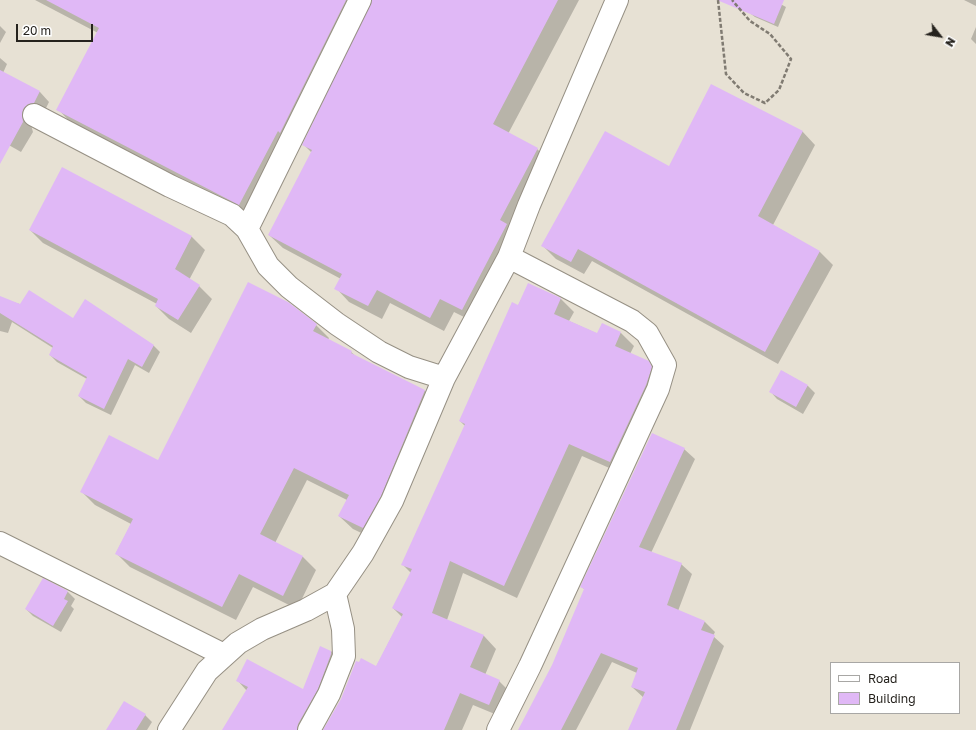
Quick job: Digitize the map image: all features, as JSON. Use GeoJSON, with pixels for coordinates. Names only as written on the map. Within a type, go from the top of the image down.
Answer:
{"type":"FeatureCollection","features":[{"type":"Feature","properties":{"kind":"street"},"geometry":{"type":"LineString","coordinates":[[247,229],[360,0]]}},
{"type":"Feature","properties":{"kind":"street"},"geometry":{"type":"LineString","coordinates":[[168,730],[207,671],[238,643],[262,629],[306,610],[335,594],[363,553],[392,501],[444,378],[509,257],[529,205],[617,0]]}},
{"type":"Feature","properties":{"kind":"street"},"geometry":{"type":"LineString","coordinates":[[34,115],[170,186],[232,215],[247,229],[268,266],[289,287],[337,324],[379,352],[409,367],[444,378]]}},
{"type":"Feature","properties":{"kind":"street"},"geometry":{"type":"LineString","coordinates":[[498,730],[530,666],[658,389],[665,365],[647,333],[632,321],[509,257]]}},
{"type":"Feature","properties":{"kind":"street"},"geometry":{"type":"LineString","coordinates":[[0,543],[224,656]]}},
{"type":"Feature","properties":{"kind":"street"},"geometry":{"type":"LineString","coordinates":[[309,730],[329,694],[344,656],[343,629],[335,594]]}},
{"type":"Feature","properties":{"kind":"path"},"geometry":{"type":"LineString","coordinates":[[718,0],[726,74],[744,93],[765,103],[779,90],[791,59],[770,34],[750,21],[732,0]]}},
{"type":"Feature","properties":{"kind":"building"},"geometry":{"type":"Polygon","coordinates":[[[46,0],[346,0],[280,133],[278,131],[239,205],[56,110],[99,28],[46,0]]]}},
{"type":"Feature","properties":{"kind":"building"},"geometry":{"type":"Polygon","coordinates":[[[372,0],[558,0],[493,124],[538,148],[500,220],[507,224],[462,310],[440,299],[430,318],[377,290],[368,306],[334,289],[342,274],[268,235],[312,150],[302,145],[372,0]]]}},
{"type":"Feature","properties":{"kind":"building"},"geometry":{"type":"Polygon","coordinates":[[[717,0],[784,0],[774,24],[717,0]]]}},
{"type":"Feature","properties":{"kind":"building"},"geometry":{"type":"Polygon","coordinates":[[[0,70],[40,91],[34,103],[28,104],[23,109],[23,122],[0,164],[0,70]]]}},
{"type":"Feature","properties":{"kind":"building"},"geometry":{"type":"Polygon","coordinates":[[[711,84],[803,131],[758,216],[820,251],[765,352],[578,249],[571,262],[541,246],[605,131],[669,166],[711,84]]]}},
{"type":"Feature","properties":{"kind":"building"},"geometry":{"type":"Polygon","coordinates":[[[62,167],[192,236],[175,269],[200,285],[178,320],[155,306],[158,299],[29,230],[62,167]]]}},
{"type":"Feature","properties":{"kind":"building"},"geometry":{"type":"Polygon","coordinates":[[[248,282],[288,302],[317,324],[313,331],[352,351],[351,353],[425,390],[381,496],[363,528],[338,516],[349,495],[294,468],[260,534],[303,556],[283,596],[239,574],[222,607],[115,554],[133,519],[80,492],[109,435],[158,460],[248,282]]]}},
{"type":"Feature","properties":{"kind":"building"},"geometry":{"type":"Polygon","coordinates":[[[528,283],[561,298],[554,314],[597,333],[602,323],[621,332],[615,346],[649,361],[652,367],[646,385],[610,462],[569,444],[504,586],[450,561],[432,613],[484,635],[470,667],[500,680],[489,705],[460,693],[444,730],[323,730],[341,699],[356,661],[359,662],[361,658],[376,666],[403,614],[392,608],[412,569],[401,565],[465,424],[459,421],[512,302],[518,305],[528,283]]]}},
{"type":"Feature","properties":{"kind":"building"},"geometry":{"type":"Polygon","coordinates":[[[29,290],[73,318],[85,299],[154,345],[142,367],[128,359],[104,409],[78,396],[87,377],[49,355],[53,346],[0,313],[0,296],[20,304],[29,290]]]}},
{"type":"Feature","properties":{"kind":"building"},"geometry":{"type":"Polygon","coordinates":[[[781,370],[808,385],[796,407],[769,392],[781,370]]]}},
{"type":"Feature","properties":{"kind":"building"},"geometry":{"type":"Polygon","coordinates":[[[652,433],[685,448],[639,547],[682,563],[667,605],[705,621],[701,630],[715,635],[676,730],[628,730],[645,692],[631,687],[638,668],[601,653],[561,730],[518,730],[552,665],[584,589],[580,587],[652,433]]]}},
{"type":"Feature","properties":{"kind":"building"},"geometry":{"type":"Polygon","coordinates":[[[43,578],[68,591],[64,599],[68,601],[53,626],[25,609],[43,578]]]}},
{"type":"Feature","properties":{"kind":"building"},"geometry":{"type":"Polygon","coordinates":[[[320,646],[331,651],[331,654],[318,689],[298,724],[297,730],[222,730],[248,687],[236,681],[247,659],[303,689],[320,646]]]}},
{"type":"Feature","properties":{"kind":"building"},"geometry":{"type":"Polygon","coordinates":[[[124,701],[146,714],[136,730],[106,730],[124,701]]]}}]}
